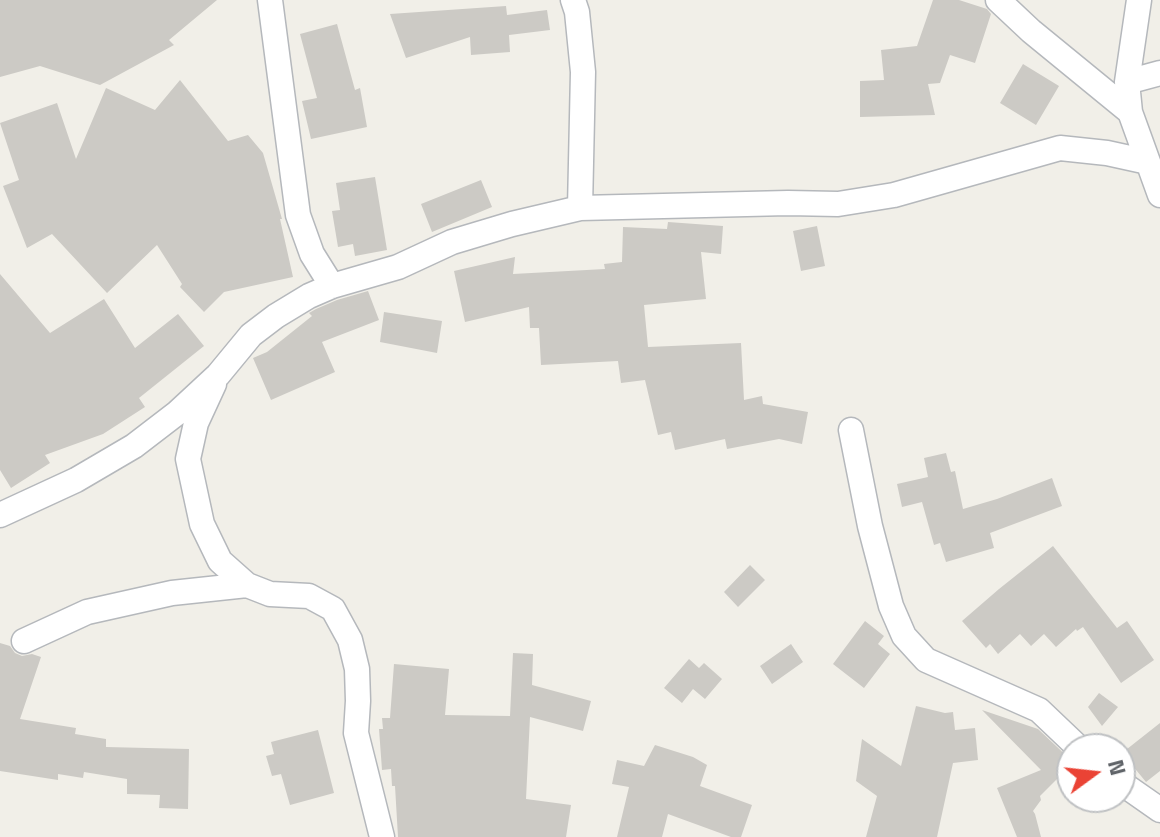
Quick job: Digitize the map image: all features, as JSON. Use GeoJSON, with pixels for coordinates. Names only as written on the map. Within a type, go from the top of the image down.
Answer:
{"type":"FeatureCollection","features":[{"type":"Feature","properties":{"kind":"street"},"geometry":{"type":"LineString","coordinates":[[270,0],[298,215],[312,254],[332,286]]}},
{"type":"Feature","properties":{"kind":"street"},"geometry":{"type":"LineString","coordinates":[[573,0],[579,24],[583,72],[580,208]]}},
{"type":"Feature","properties":{"kind":"street"},"geometry":{"type":"LineString","coordinates":[[998,0],[1130,112]]}},
{"type":"Feature","properties":{"kind":"street"},"geometry":{"type":"LineString","coordinates":[[1139,0],[1127,82],[1130,112],[1160,193]]}},
{"type":"Feature","properties":{"kind":"street"},"geometry":{"type":"LineString","coordinates":[[1127,82],[1160,73]]}},
{"type":"Feature","properties":{"kind":"street"},"geometry":{"type":"LineString","coordinates":[[0,515],[76,480],[134,446],[177,413],[218,375],[251,335],[309,296],[398,267],[452,242],[580,208],[838,204],[894,195],[1060,148],[1107,153],[1148,162]]}},
{"type":"Feature","properties":{"kind":"street"},"geometry":{"type":"LineString","coordinates":[[218,375],[196,423],[188,459],[202,524],[220,561],[247,585],[270,594],[309,596],[333,609],[350,640],[357,669],[356,733],[382,837]]}},
{"type":"Feature","properties":{"kind":"street"},"geometry":{"type":"LineString","coordinates":[[851,430],[870,526],[891,606],[904,636],[926,660],[1039,710],[1063,733]]}},
{"type":"Feature","properties":{"kind":"street"},"geometry":{"type":"LineString","coordinates":[[24,641],[87,612],[172,593],[247,585]]}},
{"type":"Feature","properties":{"kind":"street"},"geometry":{"type":"LineString","coordinates":[[1136,793],[1160,810]]}},
{"type":"Feature","properties":{"kind":"building"},"geometry":{"type":"Polygon","coordinates":[[[0,0],[217,0],[169,40],[174,45],[100,85],[40,66],[0,77],[0,0]]]}},
{"type":"Feature","properties":{"kind":"building"},"geometry":{"type":"Polygon","coordinates":[[[933,0],[959,0],[987,9],[991,14],[975,63],[950,55],[940,83],[928,84],[935,115],[860,117],[860,81],[884,80],[881,50],[917,46],[933,0]]]}},
{"type":"Feature","properties":{"kind":"building"},"geometry":{"type":"Polygon","coordinates":[[[506,6],[507,15],[547,10],[550,30],[509,35],[510,52],[471,55],[470,37],[406,58],[390,14],[506,6]]]}},
{"type":"Feature","properties":{"kind":"building"},"geometry":{"type":"Polygon","coordinates":[[[337,24],[355,90],[360,88],[367,127],[311,139],[302,101],[317,98],[300,34],[337,24]]]}},
{"type":"Feature","properties":{"kind":"building"},"geometry":{"type":"Polygon","coordinates":[[[1023,64],[1059,86],[1036,125],[1000,103],[1023,64]]]}},
{"type":"Feature","properties":{"kind":"building"},"geometry":{"type":"Polygon","coordinates":[[[180,80],[228,141],[248,135],[263,153],[282,219],[293,277],[224,292],[204,312],[180,287],[182,284],[157,245],[107,293],[52,234],[27,248],[3,186],[19,180],[0,123],[57,103],[76,159],[106,88],[155,110],[180,80]]]}},
{"type":"Feature","properties":{"kind":"building"},"geometry":{"type":"Polygon","coordinates":[[[375,177],[387,250],[355,256],[353,244],[338,247],[332,211],[340,210],[336,183],[375,177]]]}},
{"type":"Feature","properties":{"kind":"building"},"geometry":{"type":"Polygon","coordinates":[[[481,180],[492,207],[432,232],[421,204],[481,180]]]}},
{"type":"Feature","properties":{"kind":"building"},"geometry":{"type":"Polygon","coordinates":[[[668,222],[723,226],[721,254],[701,252],[706,299],[644,305],[648,347],[741,343],[744,400],[762,396],[763,404],[808,412],[802,444],[779,439],[727,449],[725,439],[675,450],[671,432],[658,435],[645,380],[621,383],[618,361],[541,365],[539,328],[530,328],[529,307],[465,322],[454,271],[515,257],[513,274],[605,269],[604,264],[622,262],[623,227],[667,229],[668,222]]]}},
{"type":"Feature","properties":{"kind":"building"},"geometry":{"type":"Polygon","coordinates":[[[817,226],[825,266],[801,271],[793,231],[817,226]]]}},
{"type":"Feature","properties":{"kind":"building"},"geometry":{"type":"Polygon","coordinates":[[[0,274],[50,333],[104,299],[135,348],[178,314],[204,346],[139,398],[145,407],[103,434],[45,455],[50,463],[11,488],[0,470],[0,274]]]}},
{"type":"Feature","properties":{"kind":"building"},"geometry":{"type":"Polygon","coordinates":[[[368,291],[379,320],[322,342],[335,372],[271,400],[253,358],[267,352],[312,316],[309,313],[368,291]]]}},
{"type":"Feature","properties":{"kind":"building"},"geometry":{"type":"Polygon","coordinates":[[[384,312],[442,321],[437,353],[380,342],[384,312]]]}},
{"type":"Feature","properties":{"kind":"building"},"geometry":{"type":"Polygon","coordinates":[[[946,453],[951,472],[955,471],[963,509],[1052,478],[1062,506],[990,533],[994,548],[946,562],[940,543],[934,545],[922,502],[902,507],[897,484],[928,477],[924,458],[946,453]]]}},
{"type":"Feature","properties":{"kind":"building"},"geometry":{"type":"Polygon","coordinates":[[[1053,546],[1117,628],[1127,621],[1154,660],[1121,683],[1083,627],[1076,629],[1056,647],[1044,634],[1031,646],[1020,634],[998,654],[990,644],[986,648],[962,621],[1053,546]]]}},
{"type":"Feature","properties":{"kind":"building"},"geometry":{"type":"Polygon","coordinates":[[[750,565],[765,580],[738,607],[724,592],[750,565]]]}},
{"type":"Feature","properties":{"kind":"building"},"geometry":{"type":"Polygon","coordinates":[[[865,621],[884,636],[878,644],[890,654],[864,688],[833,664],[865,621]]]}},
{"type":"Feature","properties":{"kind":"building"},"geometry":{"type":"Polygon","coordinates":[[[0,643],[10,646],[22,656],[32,654],[41,657],[20,719],[76,728],[75,734],[106,739],[106,747],[189,749],[188,809],[159,808],[160,795],[127,794],[127,779],[84,772],[83,778],[58,774],[58,780],[0,771],[0,643]]]}},
{"type":"Feature","properties":{"kind":"building"},"geometry":{"type":"Polygon","coordinates":[[[791,644],[803,662],[772,684],[760,666],[791,644]]]}},
{"type":"Feature","properties":{"kind":"building"},"geometry":{"type":"Polygon","coordinates":[[[513,653],[533,654],[532,685],[591,701],[583,731],[530,717],[526,799],[571,805],[566,837],[398,837],[395,786],[392,786],[391,769],[382,770],[379,729],[383,729],[382,718],[390,718],[394,664],[449,669],[445,715],[510,716],[513,653]]]}},
{"type":"Feature","properties":{"kind":"building"},"geometry":{"type":"Polygon","coordinates":[[[689,659],[699,668],[704,663],[722,679],[705,699],[693,689],[682,703],[664,688],[689,659]]]}},
{"type":"Feature","properties":{"kind":"building"},"geometry":{"type":"Polygon","coordinates":[[[1099,693],[1118,707],[1102,726],[1088,707],[1099,693]]]}},
{"type":"Feature","properties":{"kind":"building"},"geometry":{"type":"Polygon","coordinates":[[[916,706],[953,712],[955,730],[975,728],[978,760],[953,763],[937,837],[866,837],[877,796],[856,781],[862,739],[901,766],[916,706]]]}},
{"type":"Feature","properties":{"kind":"building"},"geometry":{"type":"Polygon","coordinates":[[[982,710],[1038,729],[1056,746],[1056,780],[1040,796],[1041,800],[1033,811],[1041,837],[1017,837],[997,788],[1041,770],[982,710]]]}},
{"type":"Feature","properties":{"kind":"building"},"geometry":{"type":"Polygon","coordinates":[[[1160,723],[1160,771],[1146,782],[1136,770],[1136,742],[1160,723]]]}},
{"type":"Feature","properties":{"kind":"building"},"geometry":{"type":"Polygon","coordinates":[[[318,730],[334,793],[290,805],[281,774],[272,776],[266,756],[274,754],[271,742],[318,730]]]}},
{"type":"Feature","properties":{"kind":"building"},"geometry":{"type":"Polygon","coordinates":[[[655,745],[693,757],[707,765],[700,786],[752,805],[741,837],[731,837],[668,814],[662,837],[617,837],[629,787],[612,784],[617,760],[644,766],[655,745]]]}}]}
